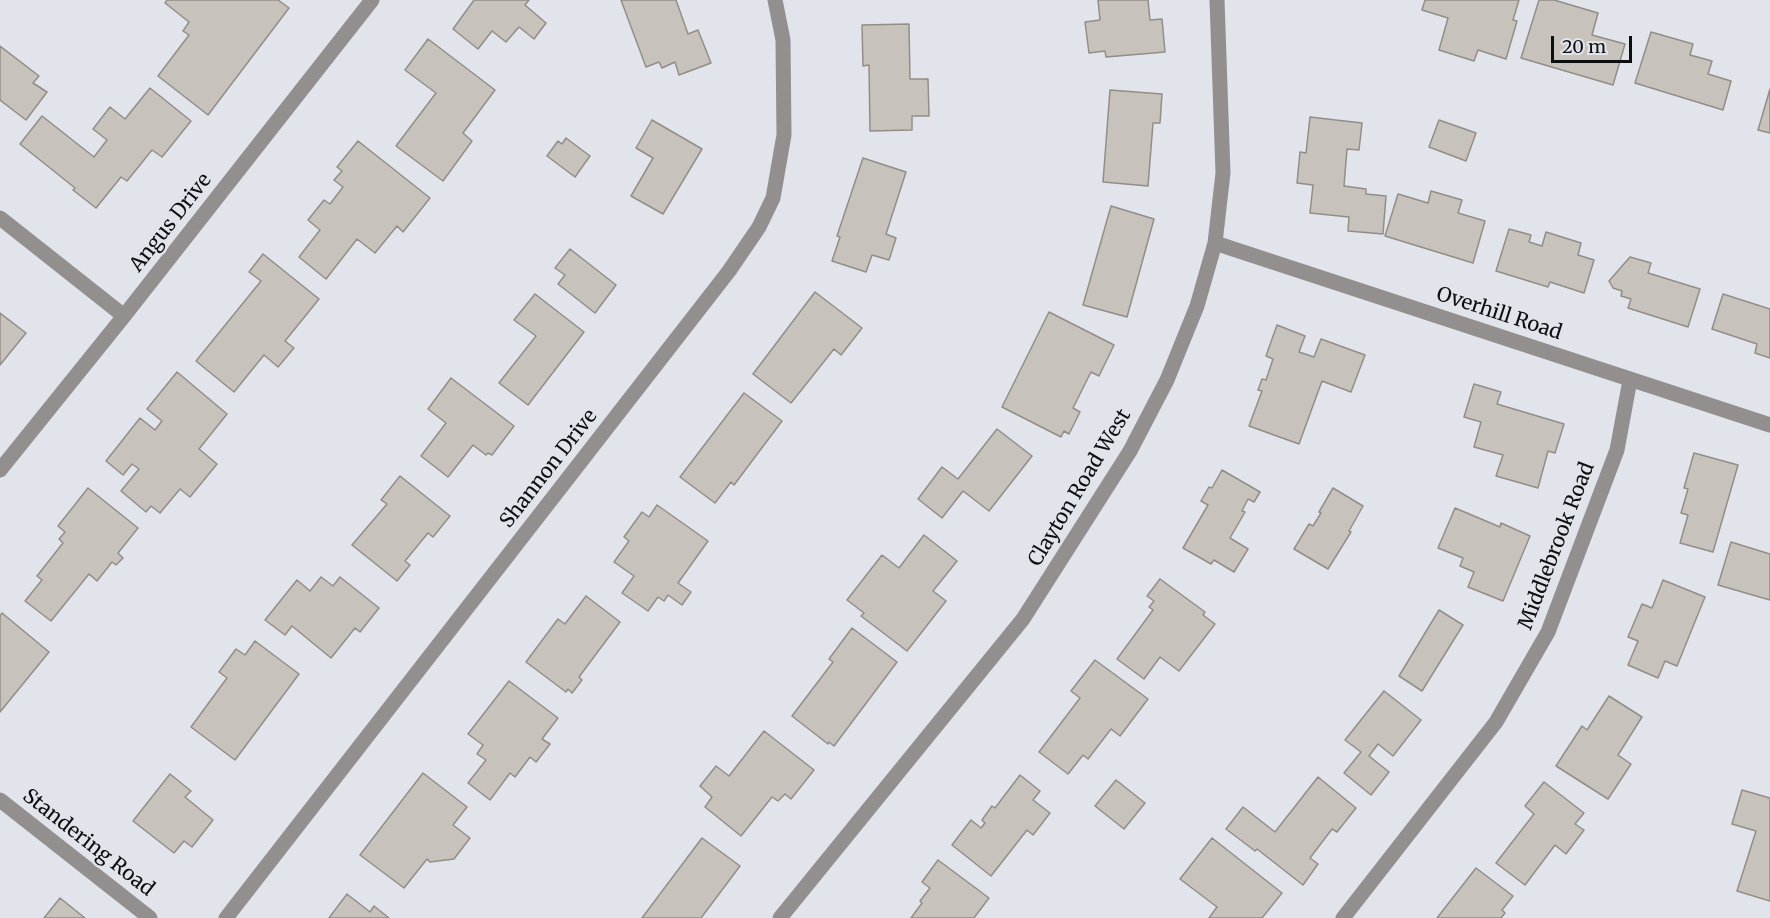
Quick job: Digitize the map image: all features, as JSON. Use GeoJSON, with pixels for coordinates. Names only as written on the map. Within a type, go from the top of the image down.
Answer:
{"type":"FeatureCollection","features":[{"type":"Feature","properties":{"kind":"street","name":"Angus Drive"},"geometry":{"type":"LineString","coordinates":[[0,470],[372,0]]}},
{"type":"Feature","properties":{"kind":"street","name":"Shannon Drive"},"geometry":{"type":"LineString","coordinates":[[226,918],[729,271],[759,227],[772,198],[784,135],[783,40],[775,0]]}},
{"type":"Feature","properties":{"kind":"street","name":"Clayton Road West"},"geometry":{"type":"LineString","coordinates":[[780,918],[1023,620],[1130,452],[1171,369],[1197,306],[1215,243],[1223,173],[1217,0]]}},
{"type":"Feature","properties":{"kind":"street"},"geometry":{"type":"LineString","coordinates":[[0,218],[124,316]]}},
{"type":"Feature","properties":{"kind":"street","name":"Overhill Road"},"geometry":{"type":"LineString","coordinates":[[1215,243],[1770,425]]}},
{"type":"Feature","properties":{"kind":"street","name":"Middlebrook Road"},"geometry":{"type":"LineString","coordinates":[[1343,918],[1496,722],[1548,632],[1617,450],[1630,380]]}},
{"type":"Feature","properties":{"kind":"street","name":"Standering Road"},"geometry":{"type":"LineString","coordinates":[[0,801],[150,918]]}},
{"type":"Feature","properties":{"kind":"building"},"geometry":{"type":"Polygon","coordinates":[[[167,0],[278,0],[289,8],[208,115],[158,76],[189,35],[183,31],[189,22],[165,3],[167,0]]]}},
{"type":"Feature","properties":{"kind":"building"},"geometry":{"type":"Polygon","coordinates":[[[474,0],[529,0],[525,5],[546,23],[534,39],[519,27],[506,42],[492,31],[478,49],[453,29],[474,0]]]}},
{"type":"Feature","properties":{"kind":"building"},"geometry":{"type":"Polygon","coordinates":[[[621,0],[676,0],[688,34],[698,30],[711,63],[679,75],[675,62],[662,68],[659,62],[646,67],[621,0]]]}},
{"type":"Feature","properties":{"kind":"building"},"geometry":{"type":"Polygon","coordinates":[[[1098,0],[1148,0],[1150,20],[1162,19],[1165,52],[1106,57],[1105,51],[1089,53],[1085,22],[1100,20],[1098,0]]]}},
{"type":"Feature","properties":{"kind":"building"},"geometry":{"type":"Polygon","coordinates":[[[1425,0],[1519,0],[1513,20],[1517,21],[1506,59],[1478,50],[1474,61],[1439,50],[1448,18],[1422,10],[1425,0]]]}},
{"type":"Feature","properties":{"kind":"building"},"geometry":{"type":"Polygon","coordinates":[[[1539,0],[1554,0],[1598,13],[1592,35],[1625,44],[1613,85],[1521,58],[1539,0]]]}},
{"type":"Feature","properties":{"kind":"building"},"geometry":{"type":"Polygon","coordinates":[[[909,24],[910,79],[928,79],[929,116],[912,116],[912,130],[870,131],[869,65],[863,66],[862,25],[909,24]]]}},
{"type":"Feature","properties":{"kind":"building"},"geometry":{"type":"Polygon","coordinates":[[[1651,32],[1693,44],[1690,55],[1712,61],[1708,74],[1731,81],[1723,110],[1635,83],[1651,32]]]}},
{"type":"Feature","properties":{"kind":"building"},"geometry":{"type":"Polygon","coordinates":[[[428,39],[495,90],[463,133],[472,141],[443,181],[396,146],[436,93],[405,70],[428,39]]]}},
{"type":"Feature","properties":{"kind":"building"},"geometry":{"type":"Polygon","coordinates":[[[0,46],[39,76],[33,83],[47,92],[26,120],[0,100],[0,46]]]}},
{"type":"Feature","properties":{"kind":"building"},"geometry":{"type":"Polygon","coordinates":[[[150,88],[191,121],[162,157],[152,150],[127,181],[121,177],[96,208],[20,144],[42,116],[94,157],[107,140],[93,129],[110,107],[125,119],[150,88]]]}},
{"type":"Feature","properties":{"kind":"building"},"geometry":{"type":"Polygon","coordinates":[[[1770,89],[1770,133],[1758,130],[1770,89]]]}},
{"type":"Feature","properties":{"kind":"building"},"geometry":{"type":"Polygon","coordinates":[[[1110,90],[1162,94],[1160,123],[1153,123],[1148,186],[1103,182],[1110,90]]]}},
{"type":"Feature","properties":{"kind":"building"},"geometry":{"type":"Polygon","coordinates":[[[1310,117],[1362,123],[1359,150],[1347,149],[1344,186],[1366,189],[1366,194],[1386,196],[1383,234],[1348,231],[1349,217],[1310,213],[1313,185],[1297,183],[1300,152],[1306,153],[1310,117]]]}},
{"type":"Feature","properties":{"kind":"building"},"geometry":{"type":"Polygon","coordinates":[[[652,120],[702,149],[663,214],[631,196],[653,158],[636,148],[652,120]]]}},
{"type":"Feature","properties":{"kind":"building"},"geometry":{"type":"Polygon","coordinates":[[[1439,120],[1476,133],[1466,161],[1429,147],[1439,120]]]}},
{"type":"Feature","properties":{"kind":"building"},"geometry":{"type":"Polygon","coordinates":[[[566,138],[590,156],[575,177],[547,156],[558,141],[562,144],[566,138]]]}},
{"type":"Feature","properties":{"kind":"building"},"geometry":{"type":"Polygon","coordinates":[[[358,141],[430,198],[403,232],[397,226],[375,253],[357,239],[326,279],[299,257],[320,230],[308,220],[324,200],[330,204],[343,187],[334,180],[342,171],[337,167],[358,141]]]}},
{"type":"Feature","properties":{"kind":"building"},"geometry":{"type":"Polygon","coordinates":[[[863,158],[906,172],[886,234],[896,238],[889,260],[872,255],[866,272],[832,261],[840,237],[837,236],[863,158]]]}},
{"type":"Feature","properties":{"kind":"building"},"geometry":{"type":"Polygon","coordinates":[[[1431,191],[1462,200],[1458,213],[1485,221],[1473,263],[1385,236],[1398,194],[1428,203],[1431,191]]]}},
{"type":"Feature","properties":{"kind":"building"},"geometry":{"type":"Polygon","coordinates":[[[1111,206],[1154,219],[1127,317],[1083,305],[1111,206]]]}},
{"type":"Feature","properties":{"kind":"building"},"geometry":{"type":"Polygon","coordinates":[[[1509,229],[1531,235],[1529,242],[1542,246],[1546,232],[1581,243],[1578,255],[1594,260],[1584,293],[1550,282],[1548,287],[1496,271],[1509,229]]]}},
{"type":"Feature","properties":{"kind":"building"},"geometry":{"type":"Polygon","coordinates":[[[570,249],[616,285],[595,313],[558,284],[565,275],[555,268],[570,249]]]}},
{"type":"Feature","properties":{"kind":"building"},"geometry":{"type":"Polygon","coordinates":[[[263,254],[319,299],[285,341],[294,348],[278,367],[264,355],[234,392],[196,361],[261,281],[249,272],[263,254]]]}},
{"type":"Feature","properties":{"kind":"building"},"geometry":{"type":"Polygon","coordinates":[[[1630,257],[1651,263],[1648,273],[1700,289],[1688,327],[1628,308],[1631,299],[1621,296],[1622,291],[1613,288],[1609,281],[1630,257]]]}},
{"type":"Feature","properties":{"kind":"building"},"geometry":{"type":"Polygon","coordinates":[[[815,292],[862,328],[841,355],[834,349],[791,403],[753,374],[815,292]]]}},
{"type":"Feature","properties":{"kind":"building"},"geometry":{"type":"Polygon","coordinates":[[[535,294],[584,332],[528,405],[499,383],[536,336],[514,320],[535,294]]]}},
{"type":"Feature","properties":{"kind":"building"},"geometry":{"type":"Polygon","coordinates":[[[1723,294],[1770,309],[1770,358],[1755,353],[1757,344],[1712,329],[1723,294]]]}},
{"type":"Feature","properties":{"kind":"building"},"geometry":{"type":"Polygon","coordinates":[[[1049,312],[1114,345],[1099,376],[1091,372],[1073,408],[1080,412],[1069,434],[1064,431],[1061,437],[1002,407],[1049,312]]]}},
{"type":"Feature","properties":{"kind":"building"},"geometry":{"type":"Polygon","coordinates":[[[0,313],[26,333],[0,365],[0,313]]]}},
{"type":"Feature","properties":{"kind":"building"},"geometry":{"type":"Polygon","coordinates":[[[1277,325],[1305,336],[1299,352],[1314,357],[1321,339],[1365,355],[1351,392],[1322,381],[1299,444],[1249,426],[1262,391],[1258,390],[1262,379],[1266,380],[1273,359],[1266,356],[1277,325]]]}},
{"type":"Feature","properties":{"kind":"building"},"geometry":{"type":"Polygon","coordinates":[[[177,372],[227,414],[199,449],[217,464],[190,497],[180,489],[160,513],[151,506],[146,512],[121,491],[139,469],[132,464],[123,475],[106,461],[140,418],[155,430],[162,421],[147,409],[177,372]]]}},
{"type":"Feature","properties":{"kind":"building"},"geometry":{"type":"Polygon","coordinates":[[[451,378],[514,426],[492,455],[488,453],[486,455],[473,445],[448,477],[421,456],[446,423],[428,409],[451,378]]]}},
{"type":"Feature","properties":{"kind":"building"},"geometry":{"type":"Polygon","coordinates":[[[1474,384],[1501,392],[1497,404],[1564,424],[1555,453],[1548,451],[1538,488],[1496,476],[1503,455],[1474,447],[1481,422],[1464,417],[1474,384]]]}},
{"type":"Feature","properties":{"kind":"building"},"geometry":{"type":"Polygon","coordinates":[[[744,393],[782,421],[734,485],[731,482],[715,503],[680,477],[744,393]]]}},
{"type":"Feature","properties":{"kind":"building"},"geometry":{"type":"Polygon","coordinates":[[[997,429],[1032,456],[989,511],[963,491],[942,518],[918,499],[942,467],[958,479],[997,429]]]}},
{"type":"Feature","properties":{"kind":"building"},"geometry":{"type":"Polygon","coordinates":[[[1694,453],[1738,465],[1713,552],[1680,543],[1688,515],[1681,513],[1688,489],[1684,488],[1694,453]]]}},
{"type":"Feature","properties":{"kind":"building"},"geometry":{"type":"Polygon","coordinates":[[[1222,470],[1260,492],[1254,502],[1248,499],[1242,511],[1245,512],[1230,538],[1248,549],[1234,572],[1214,560],[1211,564],[1183,548],[1208,505],[1201,501],[1209,487],[1212,488],[1222,470]]]}},
{"type":"Feature","properties":{"kind":"building"},"geometry":{"type":"Polygon","coordinates":[[[400,476],[450,516],[433,537],[428,533],[405,561],[410,565],[397,581],[352,545],[387,504],[381,500],[400,476]]]}},
{"type":"Feature","properties":{"kind":"building"},"geometry":{"type":"Polygon","coordinates":[[[88,488],[138,528],[118,553],[123,558],[116,565],[112,562],[97,581],[89,574],[51,621],[25,601],[42,580],[37,576],[63,543],[59,539],[65,532],[58,526],[88,488]]]}},
{"type":"Feature","properties":{"kind":"building"},"geometry":{"type":"Polygon","coordinates":[[[1333,488],[1363,506],[1349,531],[1351,532],[1328,569],[1294,549],[1309,524],[1313,526],[1333,488]]]}},
{"type":"Feature","properties":{"kind":"building"},"geometry":{"type":"Polygon","coordinates":[[[657,505],[708,541],[678,583],[691,592],[682,605],[668,595],[664,601],[658,597],[648,611],[622,593],[634,576],[614,562],[629,541],[624,537],[642,512],[649,517],[657,505]]]}},
{"type":"Feature","properties":{"kind":"building"},"geometry":{"type":"Polygon","coordinates":[[[1455,508],[1500,527],[1501,523],[1530,536],[1503,601],[1468,587],[1474,572],[1460,566],[1463,558],[1438,548],[1455,508]]]}},
{"type":"Feature","properties":{"kind":"building"},"geometry":{"type":"Polygon","coordinates":[[[924,535],[957,561],[933,591],[946,601],[907,651],[861,616],[864,613],[847,600],[882,555],[899,568],[924,535]]]}},
{"type":"Feature","properties":{"kind":"building"},"geometry":{"type":"Polygon","coordinates":[[[1731,542],[1770,554],[1770,600],[1718,585],[1731,542]]]}},
{"type":"Feature","properties":{"kind":"building"},"geometry":{"type":"Polygon","coordinates":[[[321,577],[333,586],[340,577],[379,608],[360,632],[355,628],[331,658],[292,626],[285,635],[265,620],[297,580],[310,591],[321,577]]]}},
{"type":"Feature","properties":{"kind":"building"},"geometry":{"type":"Polygon","coordinates":[[[1160,579],[1205,612],[1203,615],[1215,624],[1179,671],[1160,657],[1144,679],[1117,659],[1153,610],[1149,607],[1154,601],[1147,596],[1160,579]]]}},
{"type":"Feature","properties":{"kind":"building"},"geometry":{"type":"Polygon","coordinates":[[[1663,580],[1705,597],[1677,666],[1665,661],[1658,678],[1628,665],[1638,641],[1628,637],[1642,604],[1652,608],[1663,580]]]}},
{"type":"Feature","properties":{"kind":"building"},"geometry":{"type":"Polygon","coordinates":[[[586,596],[620,622],[579,677],[582,680],[572,693],[568,689],[566,692],[526,662],[558,619],[565,624],[586,596]]]}},
{"type":"Feature","properties":{"kind":"building"},"geometry":{"type":"Polygon","coordinates":[[[1439,610],[1463,625],[1422,691],[1399,676],[1439,610]]]}},
{"type":"Feature","properties":{"kind":"building"},"geometry":{"type":"Polygon","coordinates":[[[2,613],[49,652],[0,712],[0,616],[2,613]]]}},
{"type":"Feature","properties":{"kind":"building"},"geometry":{"type":"Polygon","coordinates":[[[852,628],[897,662],[834,746],[829,742],[828,744],[792,716],[833,662],[829,659],[852,628]]]}},
{"type":"Feature","properties":{"kind":"building"},"geometry":{"type":"Polygon","coordinates":[[[255,641],[299,674],[235,760],[191,727],[227,678],[219,672],[236,649],[245,655],[255,641]]]}},
{"type":"Feature","properties":{"kind":"building"},"geometry":{"type":"Polygon","coordinates":[[[1095,660],[1148,699],[1120,736],[1111,729],[1088,759],[1083,755],[1068,774],[1039,752],[1080,698],[1071,691],[1095,660]]]}},
{"type":"Feature","properties":{"kind":"building"},"geometry":{"type":"Polygon","coordinates":[[[509,681],[558,718],[542,739],[550,744],[536,762],[530,757],[515,777],[510,773],[490,800],[468,783],[486,760],[477,754],[483,745],[468,734],[509,681]]]}},
{"type":"Feature","properties":{"kind":"building"},"geometry":{"type":"Polygon","coordinates":[[[1384,691],[1421,720],[1393,756],[1378,744],[1369,756],[1389,772],[1371,795],[1344,773],[1361,752],[1345,740],[1384,691]]]}},
{"type":"Feature","properties":{"kind":"building"},"geometry":{"type":"Polygon","coordinates":[[[1609,696],[1642,717],[1618,755],[1631,764],[1608,799],[1556,766],[1582,726],[1587,730],[1609,696]]]}},
{"type":"Feature","properties":{"kind":"building"},"geometry":{"type":"Polygon","coordinates":[[[764,731],[814,770],[791,799],[785,794],[778,801],[772,797],[741,836],[705,807],[712,797],[700,786],[716,766],[729,776],[764,731]]]}},
{"type":"Feature","properties":{"kind":"building"},"geometry":{"type":"Polygon","coordinates":[[[423,773],[467,807],[453,825],[470,838],[454,859],[430,862],[427,859],[404,888],[360,855],[423,773]]]}},
{"type":"Feature","properties":{"kind":"building"},"geometry":{"type":"Polygon","coordinates":[[[170,774],[191,791],[185,797],[213,820],[192,847],[184,841],[174,853],[133,821],[170,774]]]}},
{"type":"Feature","properties":{"kind":"building"},"geometry":{"type":"Polygon","coordinates":[[[1020,775],[1040,791],[1033,800],[1050,813],[1033,835],[1027,830],[991,876],[952,845],[971,820],[981,828],[985,823],[982,820],[992,806],[995,808],[1020,775]]]}},
{"type":"Feature","properties":{"kind":"building"},"geometry":{"type":"Polygon","coordinates":[[[1318,777],[1356,808],[1337,832],[1332,829],[1310,858],[1318,864],[1303,885],[1257,849],[1255,851],[1226,829],[1243,807],[1275,832],[1318,777]]]}},
{"type":"Feature","properties":{"kind":"building"},"geometry":{"type":"Polygon","coordinates":[[[1116,780],[1145,803],[1124,829],[1095,806],[1116,780]]]}},
{"type":"Feature","properties":{"kind":"building"},"geometry":{"type":"Polygon","coordinates":[[[1544,782],[1584,813],[1575,824],[1584,830],[1566,854],[1555,845],[1525,885],[1496,863],[1534,814],[1525,806],[1544,782]]]}},
{"type":"Feature","properties":{"kind":"building"},"geometry":{"type":"Polygon","coordinates":[[[1742,790],[1770,798],[1770,901],[1737,891],[1756,831],[1732,824],[1742,790]]]}},
{"type":"Feature","properties":{"kind":"building"},"geometry":{"type":"Polygon","coordinates":[[[702,838],[740,866],[701,918],[642,918],[702,838]]]}},
{"type":"Feature","properties":{"kind":"building"},"geometry":{"type":"Polygon","coordinates":[[[1212,838],[1282,893],[1262,918],[1209,918],[1217,907],[1180,879],[1212,838]]]}},
{"type":"Feature","properties":{"kind":"building"},"geometry":{"type":"Polygon","coordinates":[[[938,860],[989,898],[974,918],[911,918],[930,888],[922,882],[938,860]]]}},
{"type":"Feature","properties":{"kind":"building"},"geometry":{"type":"Polygon","coordinates":[[[1476,868],[1513,896],[1502,910],[1505,913],[1501,918],[1437,918],[1476,868]]]}},
{"type":"Feature","properties":{"kind":"building"},"geometry":{"type":"Polygon","coordinates":[[[347,894],[370,912],[374,906],[389,918],[329,918],[347,894]]]}},
{"type":"Feature","properties":{"kind":"building"},"geometry":{"type":"Polygon","coordinates":[[[60,898],[85,918],[44,918],[60,898]]]}}]}
